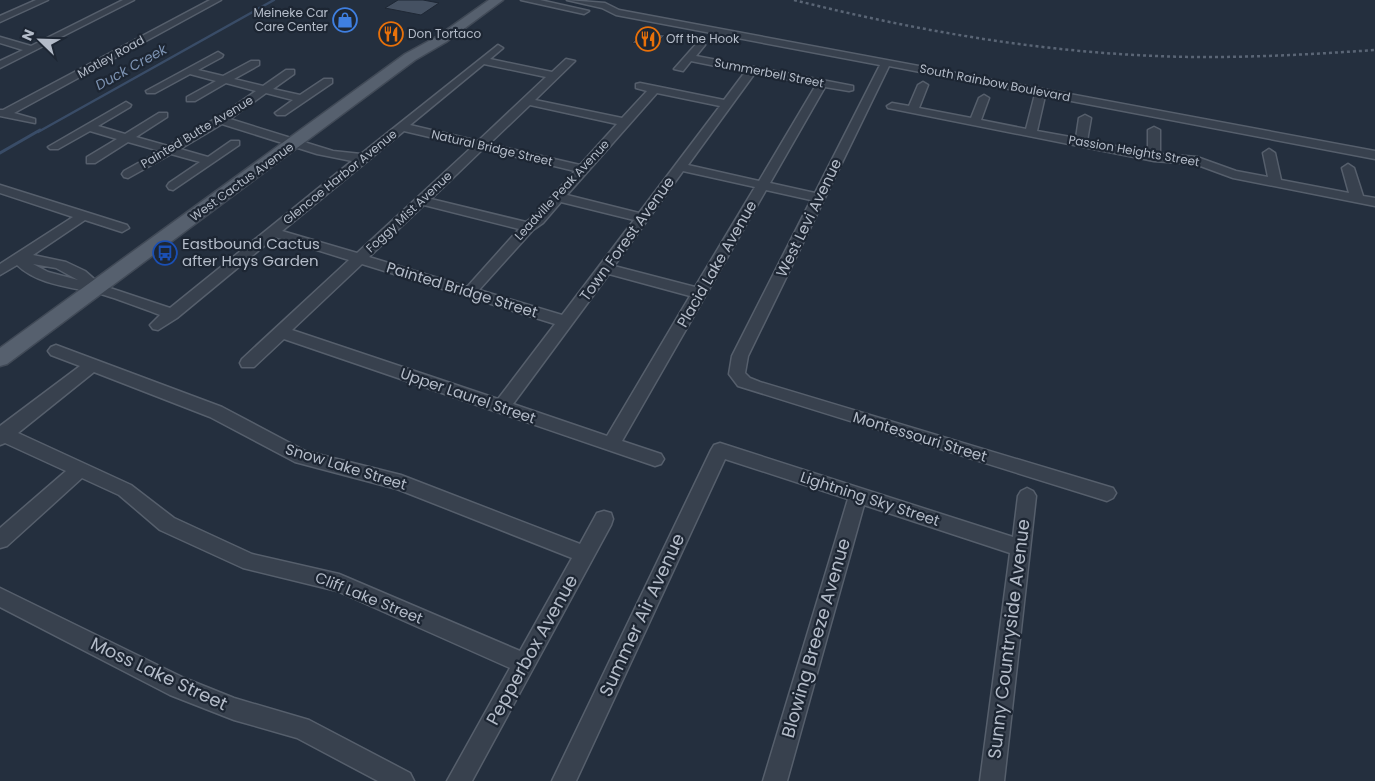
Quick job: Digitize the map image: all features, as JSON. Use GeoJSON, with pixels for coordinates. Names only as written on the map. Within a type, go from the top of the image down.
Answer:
{"type":"FeatureCollection","features":[{"type":"Feature","properties":{"kind":"main road","name":"West Cactus Avenue"},"geometry":{"type":"LineString","coordinates":[[410,57],[424,38],[477,0]]}},
{"type":"Feature","properties":{"kind":"main road","name":"West Cactus Avenue"},"geometry":{"type":"LineString","coordinates":[[0,359],[410,57],[442,40],[497,0]]}},
{"type":"Feature","properties":{"kind":"street"},"geometry":{"type":"LineString","coordinates":[[0,19],[44,0]]}},
{"type":"Feature","properties":{"kind":"street"},"geometry":{"type":"LineString","coordinates":[[0,65],[130,0]]}},
{"type":"Feature","properties":{"kind":"street","name":"South Rainbow Boulevard"},"geometry":{"type":"LineString","coordinates":[[525,0],[599,14],[616,12],[1375,155]]}},
{"type":"Feature","properties":{"kind":"street","name":"South Rainbow Boulevard"},"geometry":{"type":"LineString","coordinates":[[571,0],[605,6],[616,12]]}},
{"type":"Feature","properties":{"kind":"street"},"geometry":{"type":"LineString","coordinates":[[195,2],[212,2]]}},
{"type":"Feature","properties":{"kind":"street","name":"Motley Road"},"geometry":{"type":"LineString","coordinates":[[3,113],[212,2]]}},
{"type":"Feature","properties":{"kind":"street"},"geometry":{"type":"LineString","coordinates":[[0,40],[32,49]]}},
{"type":"Feature","properties":{"kind":"street"},"geometry":{"type":"LineString","coordinates":[[679,69],[700,45]]}},
{"type":"Feature","properties":{"kind":"street","name":"Glencoe Harbor Avenue"},"geometry":{"type":"LineString","coordinates":[[158,325],[498,48]]}},
{"type":"Feature","properties":{"kind":"street"},"geometry":{"type":"LineString","coordinates":[[151,91],[218,55]]}},
{"type":"Feature","properties":{"kind":"street","name":"Summerbell Street"},"geometry":{"type":"LineString","coordinates":[[689,58],[849,88]]}},
{"type":"Feature","properties":{"kind":"street"},"geometry":{"type":"LineString","coordinates":[[483,61],[554,76]]}},
{"type":"Feature","properties":{"kind":"street","name":"Foggy Mist Avenue"},"geometry":{"type":"LineString","coordinates":[[248,363],[570,61]]}},
{"type":"Feature","properties":{"kind":"street","name":"West Levi Avenue"},"geometry":{"type":"LineString","coordinates":[[737,374],[740,356],[886,62]]}},
{"type":"Feature","properties":{"kind":"street"},"geometry":{"type":"LineString","coordinates":[[191,99],[255,63]]}},
{"type":"Feature","properties":{"kind":"street","name":"Town Forest Avenue"},"geometry":{"type":"LineString","coordinates":[[502,407],[752,70]]}},
{"type":"Feature","properties":{"kind":"street"},"geometry":{"type":"LineString","coordinates":[[190,71],[301,100]]}},
{"type":"Feature","properties":{"kind":"street","name":"Painted Butte Avenue"},"geometry":{"type":"LineString","coordinates":[[128,174],[224,118],[290,72]]}},
{"type":"Feature","properties":{"kind":"street"},"geometry":{"type":"LineString","coordinates":[[281,113],[328,81]]}},
{"type":"Feature","properties":{"kind":"street","name":"Placid Lake Avenue"},"geometry":{"type":"LineString","coordinates":[[611,444],[822,83]]}},
{"type":"Feature","properties":{"kind":"street"},"geometry":{"type":"LineString","coordinates":[[913,110],[923,85]]}},
{"type":"Feature","properties":{"kind":"street"},"geometry":{"type":"LineString","coordinates":[[640,86],[727,104]]}},
{"type":"Feature","properties":{"kind":"street","name":"Leadville Peak Avenue"},"geometry":{"type":"LineString","coordinates":[[470,292],[654,89]]}},
{"type":"Feature","properties":{"kind":"street"},"geometry":{"type":"LineString","coordinates":[[1032,133],[1041,92]]}},
{"type":"Feature","properties":{"kind":"street"},"geometry":{"type":"LineString","coordinates":[[975,122],[984,98]]}},
{"type":"Feature","properties":{"kind":"street"},"geometry":{"type":"LineString","coordinates":[[527,101],[624,122]]}},
{"type":"Feature","properties":{"kind":"street"},"geometry":{"type":"LineString","coordinates":[[54,147],[126,105]]}},
{"type":"Feature","properties":{"kind":"street","name":"Passion Heights Street"},"geometry":{"type":"LineString","coordinates":[[892,106],[1154,157],[1198,161],[1233,174],[1375,202]]}},
{"type":"Feature","properties":{"kind":"street"},"geometry":{"type":"LineString","coordinates":[[3,113],[31,121]]}},
{"type":"Feature","properties":{"kind":"street"},"geometry":{"type":"LineString","coordinates":[[91,160],[163,116]]}},
{"type":"Feature","properties":{"kind":"street"},"geometry":{"type":"LineString","coordinates":[[224,118],[227,123],[299,140],[311,150],[347,158],[365,157]]}},
{"type":"Feature","properties":{"kind":"street"},"geometry":{"type":"LineString","coordinates":[[1081,143],[1085,118]]}},
{"type":"Feature","properties":{"kind":"street"},"geometry":{"type":"LineString","coordinates":[[89,127],[210,161]]}},
{"type":"Feature","properties":{"kind":"street","name":"Natural Bridge Street"},"geometry":{"type":"LineString","coordinates":[[402,127],[583,169]]}},
{"type":"Feature","properties":{"kind":"street"},"geometry":{"type":"LineString","coordinates":[[1154,130],[1154,157]]}},
{"type":"Feature","properties":{"kind":"street"},"geometry":{"type":"LineString","coordinates":[[173,186],[235,143]]}},
{"type":"Feature","properties":{"kind":"street"},"geometry":{"type":"LineString","coordinates":[[1268,153],[1275,182]]}},
{"type":"Feature","properties":{"kind":"street"},"geometry":{"type":"LineString","coordinates":[[680,167],[820,198]]}},
{"type":"Feature","properties":{"kind":"street"},"geometry":{"type":"LineString","coordinates":[[1348,168],[1356,198]]}},
{"type":"Feature","properties":{"kind":"street"},"geometry":{"type":"LineString","coordinates":[[0,188],[122,228]]}},
{"type":"Feature","properties":{"kind":"street"},"geometry":{"type":"LineString","coordinates":[[558,197],[642,218]]}},
{"type":"Feature","properties":{"kind":"street"},"geometry":{"type":"LineString","coordinates":[[421,200],[528,227]]}},
{"type":"Feature","properties":{"kind":"street"},"geometry":{"type":"LineString","coordinates":[[0,270],[82,216]]}},
{"type":"Feature","properties":{"kind":"street","name":"Painted Bridge Street"},"geometry":{"type":"LineString","coordinates":[[273,232],[566,322]]}},
{"type":"Feature","properties":{"kind":"street"},"geometry":{"type":"LineString","coordinates":[[18,258],[26,268],[71,284],[96,288],[172,314]]}},
{"type":"Feature","properties":{"kind":"street"},"geometry":{"type":"LineString","coordinates":[[605,268],[700,293]]}},
{"type":"Feature","properties":{"kind":"street","name":"Upper Laurel Street"},"geometry":{"type":"LineString","coordinates":[[281,332],[655,459]]}},
{"type":"Feature","properties":{"kind":"street","name":"Snow Lake Street"},"geometry":{"type":"LineString","coordinates":[[56,351],[234,420],[277,446],[301,457],[365,472],[401,483],[585,554]]}},
{"type":"Feature","properties":{"kind":"street"},"geometry":{"type":"LineString","coordinates":[[1,435],[92,365]]}},
{"type":"Feature","properties":{"kind":"street","name":"Montessouri Street"},"geometry":{"type":"LineString","coordinates":[[737,374],[744,382],[755,387],[1107,493]]}},
{"type":"Feature","properties":{"kind":"street","name":"Cliff Lake Street"},"geometry":{"type":"LineString","coordinates":[[1,435],[126,490],[167,524],[250,562],[302,572],[339,583],[524,664]]}},
{"type":"Feature","properties":{"kind":"street","name":"Lightning Sky Street"},"geometry":{"type":"LineString","coordinates":[[720,450],[1021,548]]}},
{"type":"Feature","properties":{"kind":"street","name":"Summer Air Avenue"},"geometry":{"type":"LineString","coordinates":[[564,781],[720,450]]}},
{"type":"Feature","properties":{"kind":"street"},"geometry":{"type":"LineString","coordinates":[[0,540],[80,469]]}},
{"type":"Feature","properties":{"kind":"street","name":"Blowing Breeze Avenue"},"geometry":{"type":"LineString","coordinates":[[775,781],[858,495]]}},
{"type":"Feature","properties":{"kind":"street","name":"Sunny Countryside Avenue"},"geometry":{"type":"LineString","coordinates":[[992,781],[1027,496]]}},
{"type":"Feature","properties":{"kind":"street","name":"Pepperbox Avenue"},"geometry":{"type":"LineString","coordinates":[[459,781],[604,519]]}},
{"type":"Feature","properties":{"kind":"street","name":"Moss Lake Street"},"geometry":{"type":"LineString","coordinates":[[0,597],[178,687],[234,709],[301,728],[402,781]]}},
{"type":"Feature","properties":{"kind":"building"},"geometry":{"type":"Polygon","coordinates":[[[398,0],[423,0],[439,3],[421,15],[385,8],[398,0]]]}},
{"type":"Feature","properties":{"kind":"building","name":"Off the Hook"},"geometry":{"type":"Polygon","coordinates":[[[644,31],[665,35],[654,47],[632,43],[644,31]]]}},
{"type":"Feature","properties":{"kind":"waterway","name":"Duck Creek"},"geometry":{"type":"LineString","coordinates":[[38,132],[274,0]]}},
{"type":"Feature","properties":{"kind":"waterway","name":"Duck Creek"},"geometry":{"type":"LineString","coordinates":[[0,153],[40,130]]}},
{"type":"Feature","properties":{"kind":"railway"},"geometry":{"type":"LineString","coordinates":[[794,0],[928,30],[1019,44],[1110,53],[1183,57],[1238,57],[1375,50]]}},
{"type":"Feature","properties":{"kind":"place","name":"Meineke Car Care Center"},"geometry":{"type":"Point","coordinates":[345,20]}},
{"type":"Feature","properties":{"kind":"place","name":"Don Tortaco"},"geometry":{"type":"Point","coordinates":[391,34]}},
{"type":"Feature","properties":{"kind":"place","name":"Off the Hook"},"geometry":{"type":"Point","coordinates":[648,39]}},
{"type":"Feature","properties":{"kind":"place","name":"Eastbound Cactus after Hays Garden"},"geometry":{"type":"Point","coordinates":[165,253]}}]}
